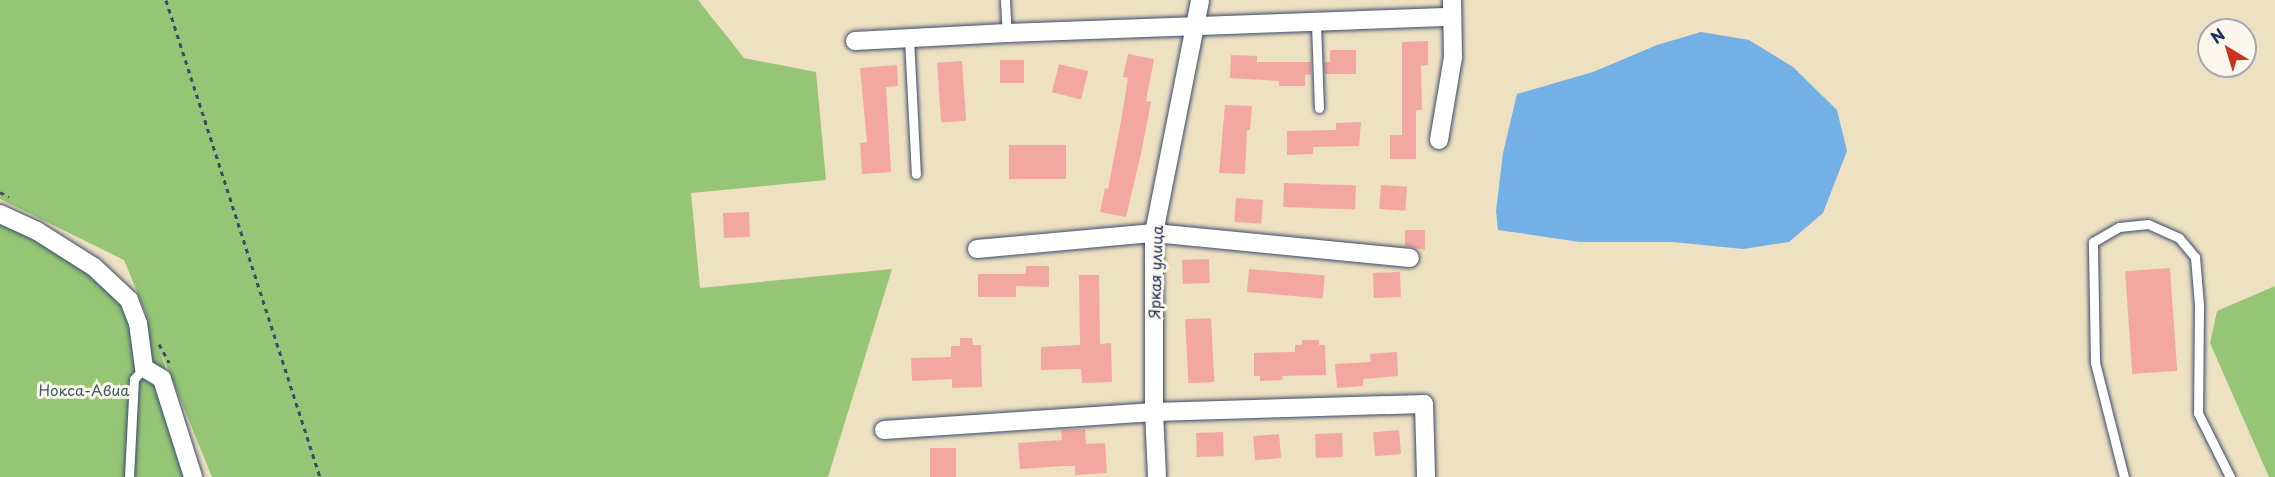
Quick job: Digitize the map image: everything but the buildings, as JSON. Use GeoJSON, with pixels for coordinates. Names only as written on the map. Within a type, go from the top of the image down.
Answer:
{"type":"FeatureCollection","features":[{"type":"Feature","properties":{"kind":"street","name":"Яркая улица"},"geometry":{"type":"LineString","coordinates":[[1157,477],[1154,412],[1154,233],[1200,0]]}},
{"type":"Feature","properties":{"kind":"street"},"geometry":{"type":"LineString","coordinates":[[855,41],[1007,33],[1316,23],[1452,8],[1453,57],[1439,140]]}},
{"type":"Feature","properties":{"kind":"street"},"geometry":{"type":"LineString","coordinates":[[0,214],[37,231],[94,267],[129,300],[138,323],[144,368],[162,379],[193,477]]}},
{"type":"Feature","properties":{"kind":"street"},"geometry":{"type":"LineString","coordinates":[[977,249],[1154,233],[1410,258]]}},
{"type":"Feature","properties":{"kind":"street"},"geometry":{"type":"LineString","coordinates":[[884,430],[1154,412],[1424,404],[1426,477]]}},
{"type":"Feature","properties":{"kind":"lane"},"geometry":{"type":"LineString","coordinates":[[1005,0],[1007,33]]}},
{"type":"Feature","properties":{"kind":"lane"},"geometry":{"type":"LineString","coordinates":[[1316,23],[1319,108]]}},
{"type":"Feature","properties":{"kind":"lane"},"geometry":{"type":"LineString","coordinates":[[909,38],[916,174]]}},
{"type":"Feature","properties":{"kind":"lane"},"geometry":{"type":"LineString","coordinates":[[2124,477],[2095,362],[2093,242],[2119,227],[2148,224],[2179,238],[2195,256],[2199,305],[2198,412],[2230,477]]}},
{"type":"Feature","properties":{"kind":"lane"},"geometry":{"type":"LineString","coordinates":[[129,477],[134,379],[144,368]]}},
{"type":"Feature","properties":{"kind":"path"},"geometry":{"type":"LineString","coordinates":[[166,0],[320,477]]}},
{"type":"Feature","properties":{"kind":"green space","name":"Нокса-Авиа"},"geometry":{"type":"Polygon","coordinates":[[[0,0],[698,0],[744,58],[816,72],[826,180],[691,193],[700,288],[892,269],[828,477],[212,477],[161,352],[197,477],[0,477],[0,207],[131,294],[149,321],[124,260],[0,199],[0,0]]]}},
{"type":"Feature","properties":{"kind":"green space"},"geometry":{"type":"Polygon","coordinates":[[[2275,286],[2275,477],[2269,477],[2210,343],[2217,311],[2275,286]]]}},
{"type":"Feature","properties":{"kind":"water"},"geometry":{"type":"Polygon","coordinates":[[[1701,32],[1749,40],[1793,67],[1837,110],[1847,151],[1823,213],[1789,242],[1743,249],[1673,242],[1580,242],[1498,230],[1496,211],[1503,153],[1517,94],[1593,72],[1657,45],[1701,32]]]}}]}
